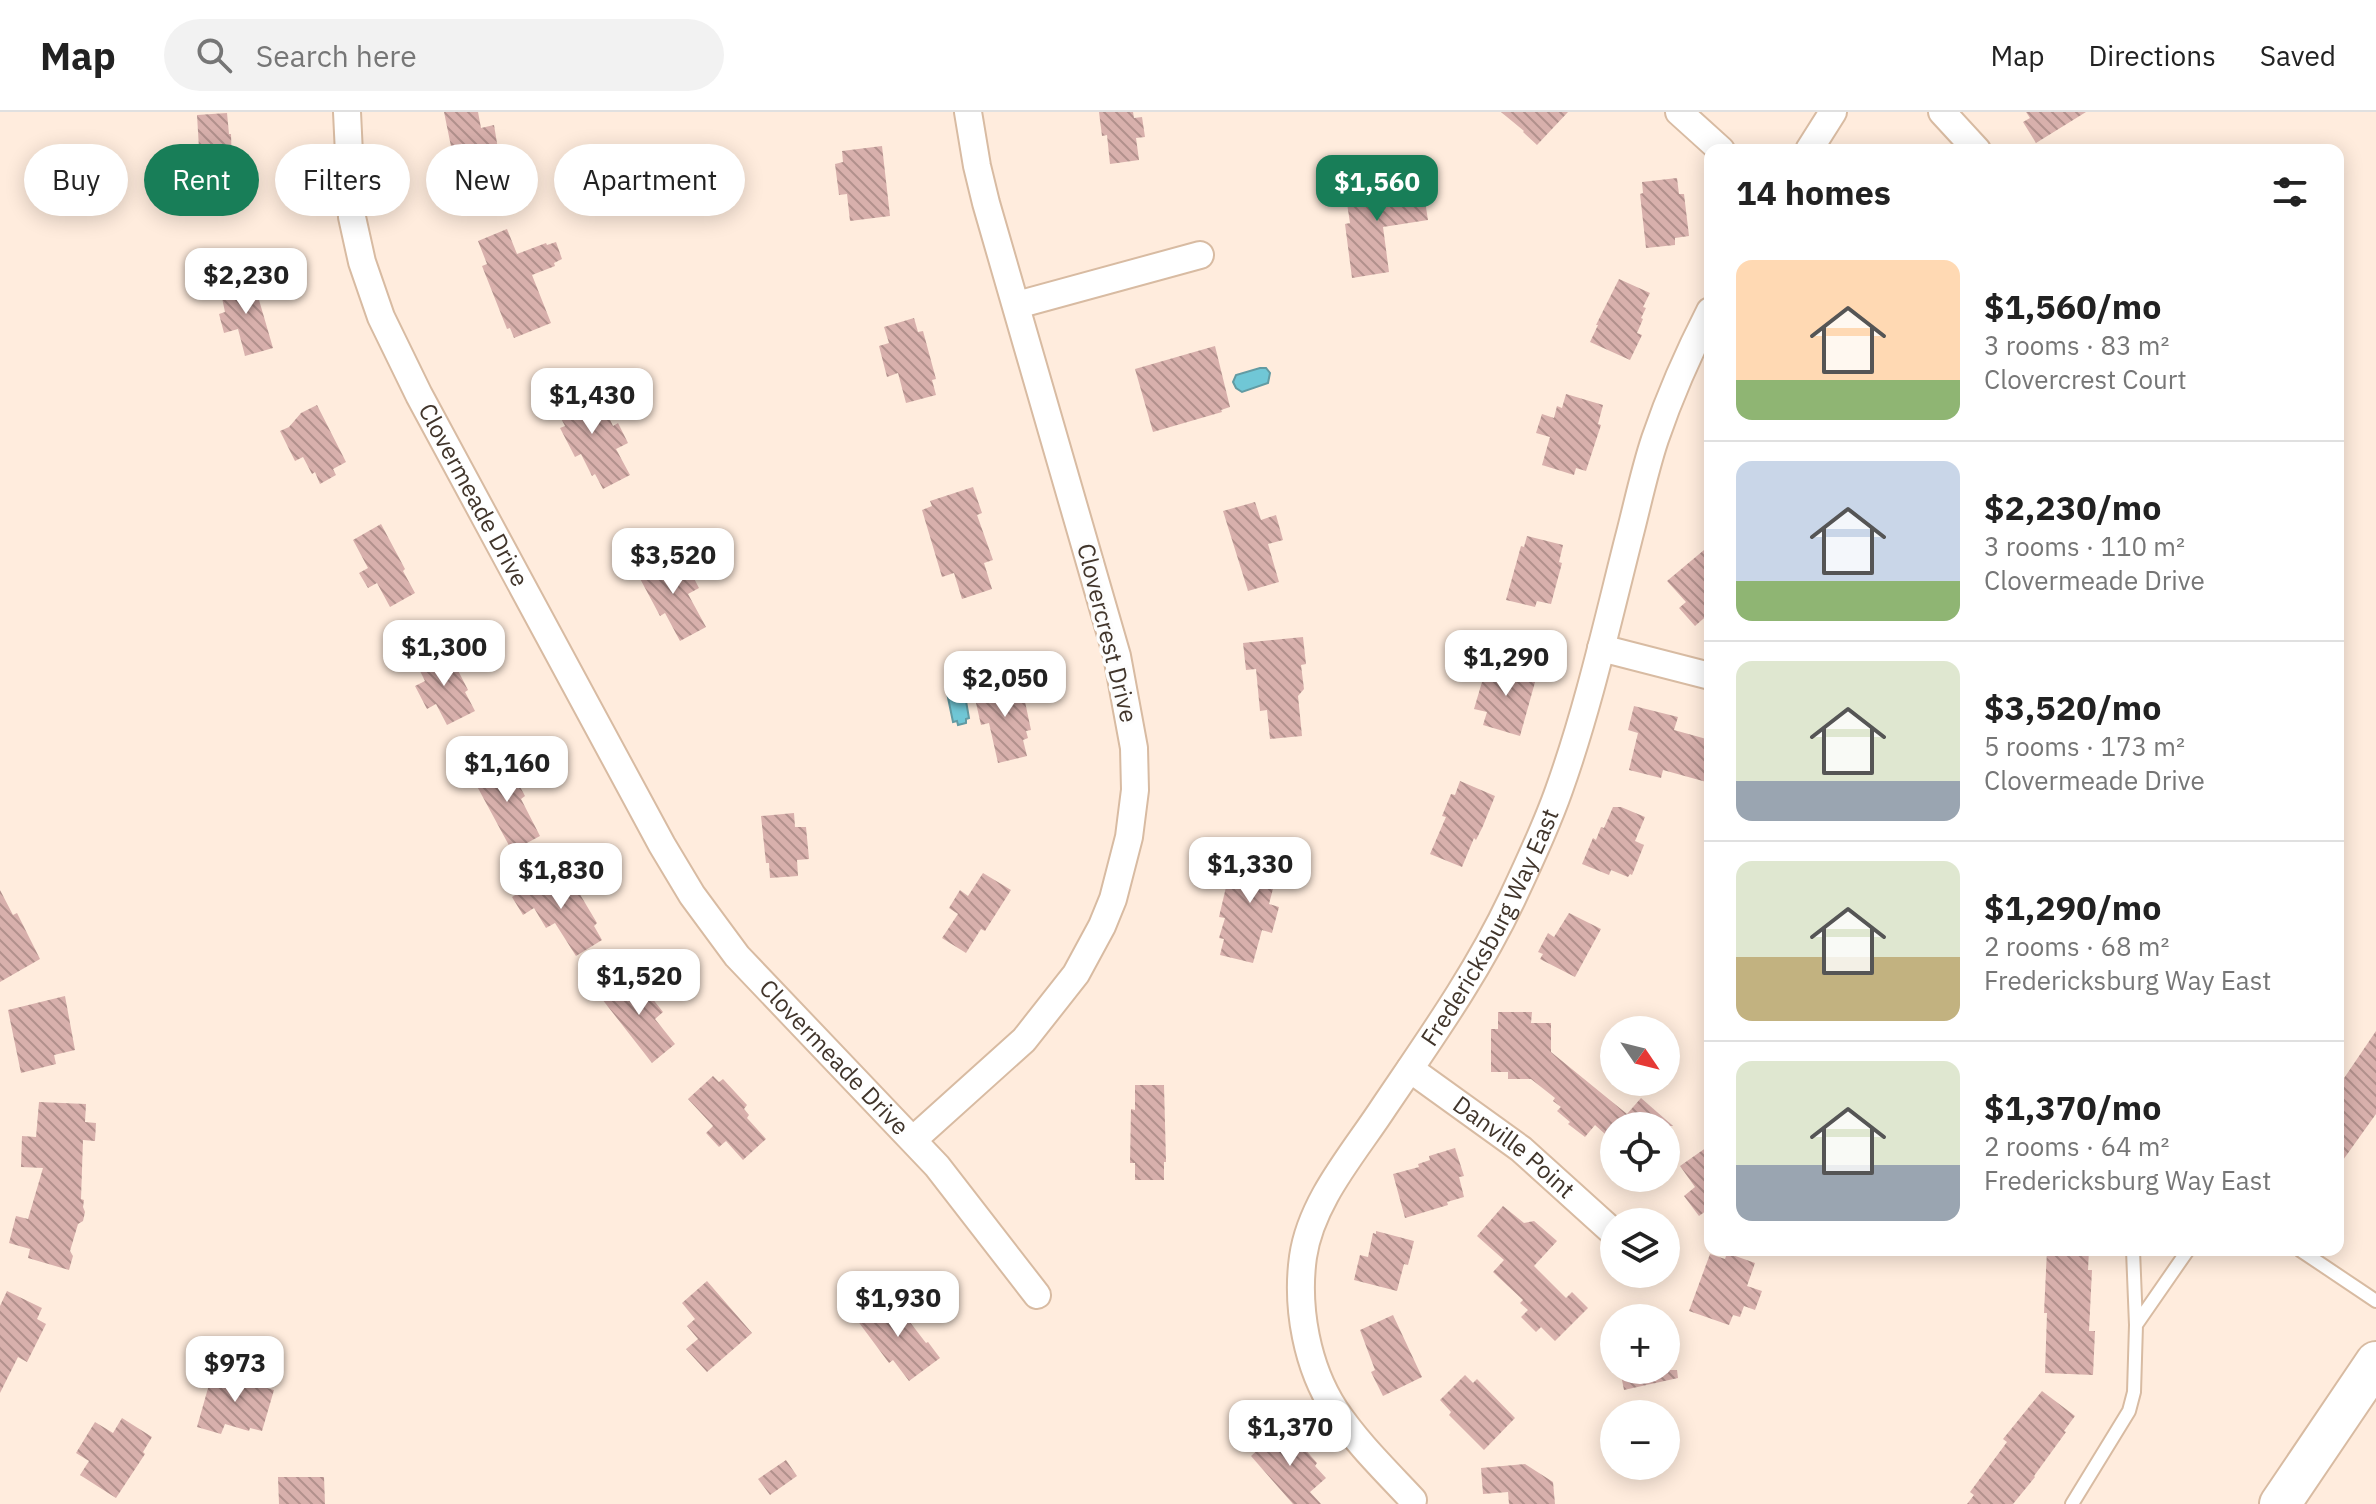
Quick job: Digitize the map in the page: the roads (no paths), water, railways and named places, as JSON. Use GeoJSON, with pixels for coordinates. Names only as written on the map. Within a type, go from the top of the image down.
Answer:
{"type":"FeatureCollection","features":[{"type":"Feature","properties":{"kind":"main road"},"geometry":{"type":"LineString","coordinates":[[2280,1504],[2376,1362]]}},
{"type":"Feature","properties":{"kind":"street","name":"Clovermeade Drive"},"geometry":{"type":"LineString","coordinates":[[347,112],[352,217],[362,262],[381,317],[419,395],[662,845],[692,895],[737,956],[798,1023],[914,1139],[959,1192],[1037,1295]]}},
{"type":"Feature","properties":{"kind":"street","name":"Clovercrest Drive"},"geometry":{"type":"LineString","coordinates":[[914,1139],[1024,1040],[1076,974],[1113,899],[1129,837],[1135,790],[1134,748],[1117,656],[980,178],[968,112]]}},
{"type":"Feature","properties":{"kind":"street"},"geometry":{"type":"LineString","coordinates":[[1679,112],[1714,144]]}},
{"type":"Feature","properties":{"kind":"street"},"geometry":{"type":"LineString","coordinates":[[1813,144],[1833,112]]}},
{"type":"Feature","properties":{"kind":"street"},"geometry":{"type":"LineString","coordinates":[[1942,112],[1971,144]]}},
{"type":"Feature","properties":{"kind":"street"},"geometry":{"type":"LineString","coordinates":[[1017,305],[1200,255]]}},
{"type":"Feature","properties":{"kind":"street","name":"Fredericksburg Way East"},"geometry":{"type":"LineString","coordinates":[[1413,1500],[1355,1436],[1327,1395],[1309,1347],[1302,1293],[1306,1245],[1324,1199],[1470,977],[1520,883],[1560,788],[1601,648],[1654,442],[1704,324]]}},
{"type":"Feature","properties":{"kind":"street"},"geometry":{"type":"LineString","coordinates":[[1601,648],[1704,674]]}},
{"type":"Feature","properties":{"kind":"street","name":"Danville Point"},"geometry":{"type":"LineString","coordinates":[[1410,1069],[1521,1149],[1600,1220]]}},
{"type":"Feature","properties":{"kind":"lane"},"geometry":{"type":"LineString","coordinates":[[2072,1504],[2129,1411],[2134,1392],[2133,1256]]}},
{"type":"Feature","properties":{"kind":"lane"},"geometry":{"type":"LineString","coordinates":[[2136,1325],[2184,1256]]}},
{"type":"Feature","properties":{"kind":"lane"},"geometry":{"type":"LineString","coordinates":[[2309,1256],[2376,1301]]}},
{"type":"Feature","properties":{"kind":"water"},"geometry":{"type":"Polygon","coordinates":[[[1266,368],[1270,373],[1268,383],[1242,392],[1236,388],[1233,382],[1236,375],[1266,368]]]}},
{"type":"Feature","properties":{"kind":"water"},"geometry":{"type":"Polygon","coordinates":[[[963,684],[969,718],[966,723],[958,725],[957,721],[953,722],[946,688],[963,684]]]}}]}
